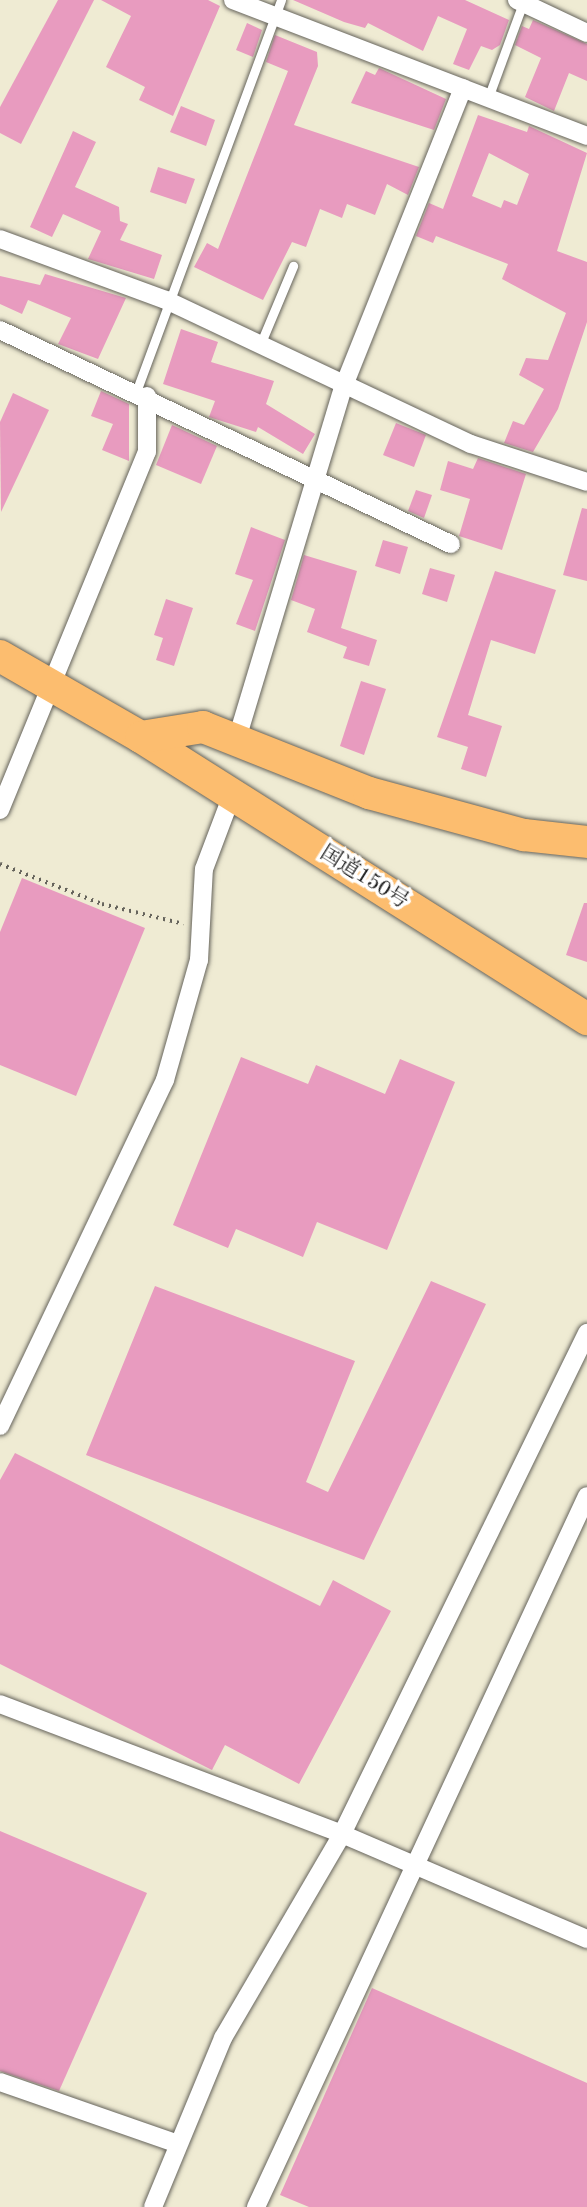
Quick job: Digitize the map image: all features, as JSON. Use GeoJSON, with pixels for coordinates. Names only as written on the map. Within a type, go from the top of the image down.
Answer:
{"type":"FeatureCollection","features":[{"type":"Feature","properties":{"kind":"highway","name":"国道150号"},"geometry":{"type":"LineString","coordinates":[[0,656],[141,737],[587,1019]]}},
{"type":"Feature","properties":{"kind":"highway"},"geometry":{"type":"LineString","coordinates":[[141,737],[203,727],[369,793],[524,835],[587,842]]}},
{"type":"Feature","properties":{"kind":"street"},"geometry":{"type":"LineString","coordinates":[[233,0],[278,8],[463,88],[587,136]]}},
{"type":"Feature","properties":{"kind":"street"},"geometry":{"type":"LineString","coordinates":[[520,1],[587,33]]}},
{"type":"Feature","properties":{"kind":"street"},"geometry":{"type":"LineString","coordinates":[[236,742],[343,388],[463,88]]}},
{"type":"Feature","properties":{"kind":"street"},"geometry":{"type":"LineString","coordinates":[[0,239],[168,302],[343,388],[471,444],[587,482]]}},
{"type":"Feature","properties":{"kind":"street"},"geometry":{"type":"LineString","coordinates":[[0,330],[141,394],[313,482],[451,544]]}},
{"type":"Feature","properties":{"kind":"street"},"geometry":{"type":"LineString","coordinates":[[0,810],[147,452],[141,394]]}},
{"type":"Feature","properties":{"kind":"street"},"geometry":{"type":"LineString","coordinates":[[0,1426],[164,1080],[199,960],[204,869],[232,795]]}},
{"type":"Feature","properties":{"kind":"street"},"geometry":{"type":"LineString","coordinates":[[153,2207],[223,2038],[342,1834],[587,1333]]}},
{"type":"Feature","properties":{"kind":"street"},"geometry":{"type":"LineString","coordinates":[[256,2207],[418,1869],[587,1496]]}},
{"type":"Feature","properties":{"kind":"street"},"geometry":{"type":"LineString","coordinates":[[0,1704],[342,1834],[418,1869],[587,1939]]}},
{"type":"Feature","properties":{"kind":"street"},"geometry":{"type":"LineString","coordinates":[[0,2082],[178,2144]]}},
{"type":"Feature","properties":{"kind":"lane"},"geometry":{"type":"LineString","coordinates":[[488,98],[520,1]]}},
{"type":"Feature","properties":{"kind":"lane"},"geometry":{"type":"LineString","coordinates":[[141,394],[168,302],[278,8]]}},
{"type":"Feature","properties":{"kind":"lane"},"geometry":{"type":"LineString","coordinates":[[259,346],[293,266]]}},
{"type":"Feature","properties":{"kind":"path"},"geometry":{"type":"LineString","coordinates":[[0,864],[102,904],[201,929]]}},
{"type":"Feature","properties":{"kind":"building"},"geometry":{"type":"Polygon","coordinates":[[[58,0],[94,0],[21,144],[0,133],[0,107],[58,0]]]}},
{"type":"Feature","properties":{"kind":"building"},"geometry":{"type":"Polygon","coordinates":[[[101,0],[208,0],[220,6],[173,116],[139,100],[145,87],[106,67],[131,16],[101,0]]]}},
{"type":"Feature","properties":{"kind":"building"},"geometry":{"type":"Polygon","coordinates":[[[293,0],[465,0],[509,20],[500,45],[492,50],[481,46],[469,70],[453,64],[467,29],[438,16],[423,51],[368,23],[365,28],[344,22],[293,0]]]}},
{"type":"Feature","properties":{"kind":"building"},"geometry":{"type":"Polygon","coordinates":[[[533,20],[587,44],[587,81],[569,73],[554,111],[525,97],[541,58],[515,45],[522,26],[529,29],[533,20]]]}},
{"type":"Feature","properties":{"kind":"building"},"geometry":{"type":"Polygon","coordinates":[[[247,23],[262,30],[253,57],[236,50],[247,23]]]}},
{"type":"Feature","properties":{"kind":"building"},"geometry":{"type":"Polygon","coordinates":[[[275,35],[317,52],[318,66],[294,125],[419,167],[408,195],[387,184],[375,215],[347,204],[342,218],[320,209],[306,247],[292,242],[263,300],[194,267],[207,243],[218,249],[288,71],[266,62],[275,35]]]}},
{"type":"Feature","properties":{"kind":"building"},"geometry":{"type":"Polygon","coordinates":[[[379,68],[446,99],[434,130],[351,103],[366,71],[375,75],[379,68]]]}},
{"type":"Feature","properties":{"kind":"building"},"geometry":{"type":"Polygon","coordinates":[[[181,106],[215,120],[206,146],[170,132],[181,106]]]}},
{"type":"Feature","properties":{"kind":"building"},"geometry":{"type":"Polygon","coordinates":[[[478,115],[527,132],[529,126],[587,153],[557,251],[587,262],[587,322],[558,409],[533,452],[504,443],[513,421],[524,425],[544,389],[519,375],[526,358],[548,360],[566,313],[502,279],[508,264],[436,236],[433,243],[416,236],[429,203],[443,209],[478,115]],[[489,153],[472,196],[501,208],[504,200],[517,205],[529,174],[489,153]]]}},
{"type":"Feature","properties":{"kind":"building"},"geometry":{"type":"Polygon","coordinates":[[[73,131],[96,142],[75,187],[119,207],[120,221],[128,224],[120,240],[162,255],[154,279],[88,259],[101,231],[63,214],[52,237],[30,227],[73,131]]]}},
{"type":"Feature","properties":{"kind":"building"},"geometry":{"type":"Polygon","coordinates":[[[158,167],[195,179],[186,204],[150,192],[158,167]]]}},
{"type":"Feature","properties":{"kind":"building"},"geometry":{"type":"Polygon","coordinates":[[[45,274],[126,298],[98,359],[58,344],[71,318],[28,300],[22,314],[0,304],[0,276],[40,285],[45,274]]]}},
{"type":"Feature","properties":{"kind":"building"},"geometry":{"type":"Polygon","coordinates":[[[181,329],[218,342],[211,362],[274,381],[266,404],[315,434],[303,454],[258,427],[256,432],[209,417],[215,401],[163,384],[181,329]]]}},
{"type":"Feature","properties":{"kind":"building"},"geometry":{"type":"Polygon","coordinates":[[[101,391],[129,404],[129,461],[102,450],[113,424],[91,416],[101,391]]]}},
{"type":"Feature","properties":{"kind":"building"},"geometry":{"type":"Polygon","coordinates":[[[13,393],[49,410],[1,512],[0,422],[13,393]]]}},
{"type":"Feature","properties":{"kind":"building"},"geometry":{"type":"Polygon","coordinates":[[[396,423],[426,435],[414,467],[383,455],[396,423]]]}},
{"type":"Feature","properties":{"kind":"building"},"geometry":{"type":"Polygon","coordinates":[[[172,425],[217,446],[201,484],[156,465],[172,425]]]}},
{"type":"Feature","properties":{"kind":"building"},"geometry":{"type":"Polygon","coordinates":[[[478,458],[526,474],[502,550],[459,536],[470,499],[440,490],[448,461],[473,469],[478,458]]]}},
{"type":"Feature","properties":{"kind":"building"},"geometry":{"type":"Polygon","coordinates":[[[416,490],[432,495],[424,518],[408,511],[416,490]]]}},
{"type":"Feature","properties":{"kind":"building"},"geometry":{"type":"Polygon","coordinates":[[[582,508],[587,509],[587,581],[563,575],[582,508]]]}},
{"type":"Feature","properties":{"kind":"building"},"geometry":{"type":"Polygon","coordinates":[[[251,527],[285,540],[255,631],[236,624],[253,580],[235,574],[251,527]]]}},
{"type":"Feature","properties":{"kind":"building"},"geometry":{"type":"Polygon","coordinates":[[[383,540],[408,547],[400,574],[375,566],[383,540]]]}},
{"type":"Feature","properties":{"kind":"building"},"geometry":{"type":"Polygon","coordinates":[[[304,555],[357,571],[341,628],[377,640],[369,666],[343,658],[347,647],[307,632],[315,609],[291,600],[304,555]]]}},
{"type":"Feature","properties":{"kind":"building"},"geometry":{"type":"Polygon","coordinates":[[[430,568],[455,575],[447,602],[422,594],[430,568]]]}},
{"type":"Feature","properties":{"kind":"building"},"geometry":{"type":"Polygon","coordinates":[[[495,571],[556,590],[535,654],[491,640],[468,715],[502,726],[486,777],[461,769],[468,747],[437,737],[495,571]]]}},
{"type":"Feature","properties":{"kind":"building"},"geometry":{"type":"Polygon","coordinates":[[[166,599],[193,608],[174,666],[156,660],[163,638],[154,635],[166,599]]]}},
{"type":"Feature","properties":{"kind":"building"},"geometry":{"type":"Polygon","coordinates":[[[361,681],[386,689],[364,755],[340,746],[361,681]]]}},
{"type":"Feature","properties":{"kind":"building"},"geometry":{"type":"Polygon","coordinates":[[[22,878],[145,928],[76,1096],[0,1065],[0,932],[22,878]]]}},
{"type":"Feature","properties":{"kind":"building"},"geometry":{"type":"Polygon","coordinates":[[[584,903],[587,903],[587,962],[566,955],[584,903]]]}},
{"type":"Feature","properties":{"kind":"building"},"geometry":{"type":"Polygon","coordinates":[[[241,1057],[308,1084],[316,1065],[385,1094],[400,1059],[455,1082],[387,1250],[317,1222],[303,1257],[236,1229],[228,1248],[173,1225],[241,1057]]]}},
{"type":"Feature","properties":{"kind":"building"},"geometry":{"type":"Polygon","coordinates":[[[431,1281],[486,1304],[364,1560],[86,1455],[155,1286],[355,1361],[306,1482],[328,1492],[431,1281]]]}},
{"type":"Feature","properties":{"kind":"building"},"geometry":{"type":"Polygon","coordinates":[[[15,1453],[320,1606],[333,1580],[391,1611],[299,1784],[225,1745],[212,1770],[0,1664],[0,1480],[15,1453]]]}},
{"type":"Feature","properties":{"kind":"building"},"geometry":{"type":"Polygon","coordinates":[[[0,1831],[147,1893],[59,2091],[0,2071],[0,1831]]]}},
{"type":"Feature","properties":{"kind":"building"},"geometry":{"type":"Polygon","coordinates":[[[372,1988],[587,2083],[587,2207],[309,2207],[280,2195],[372,1988]]]}}]}
